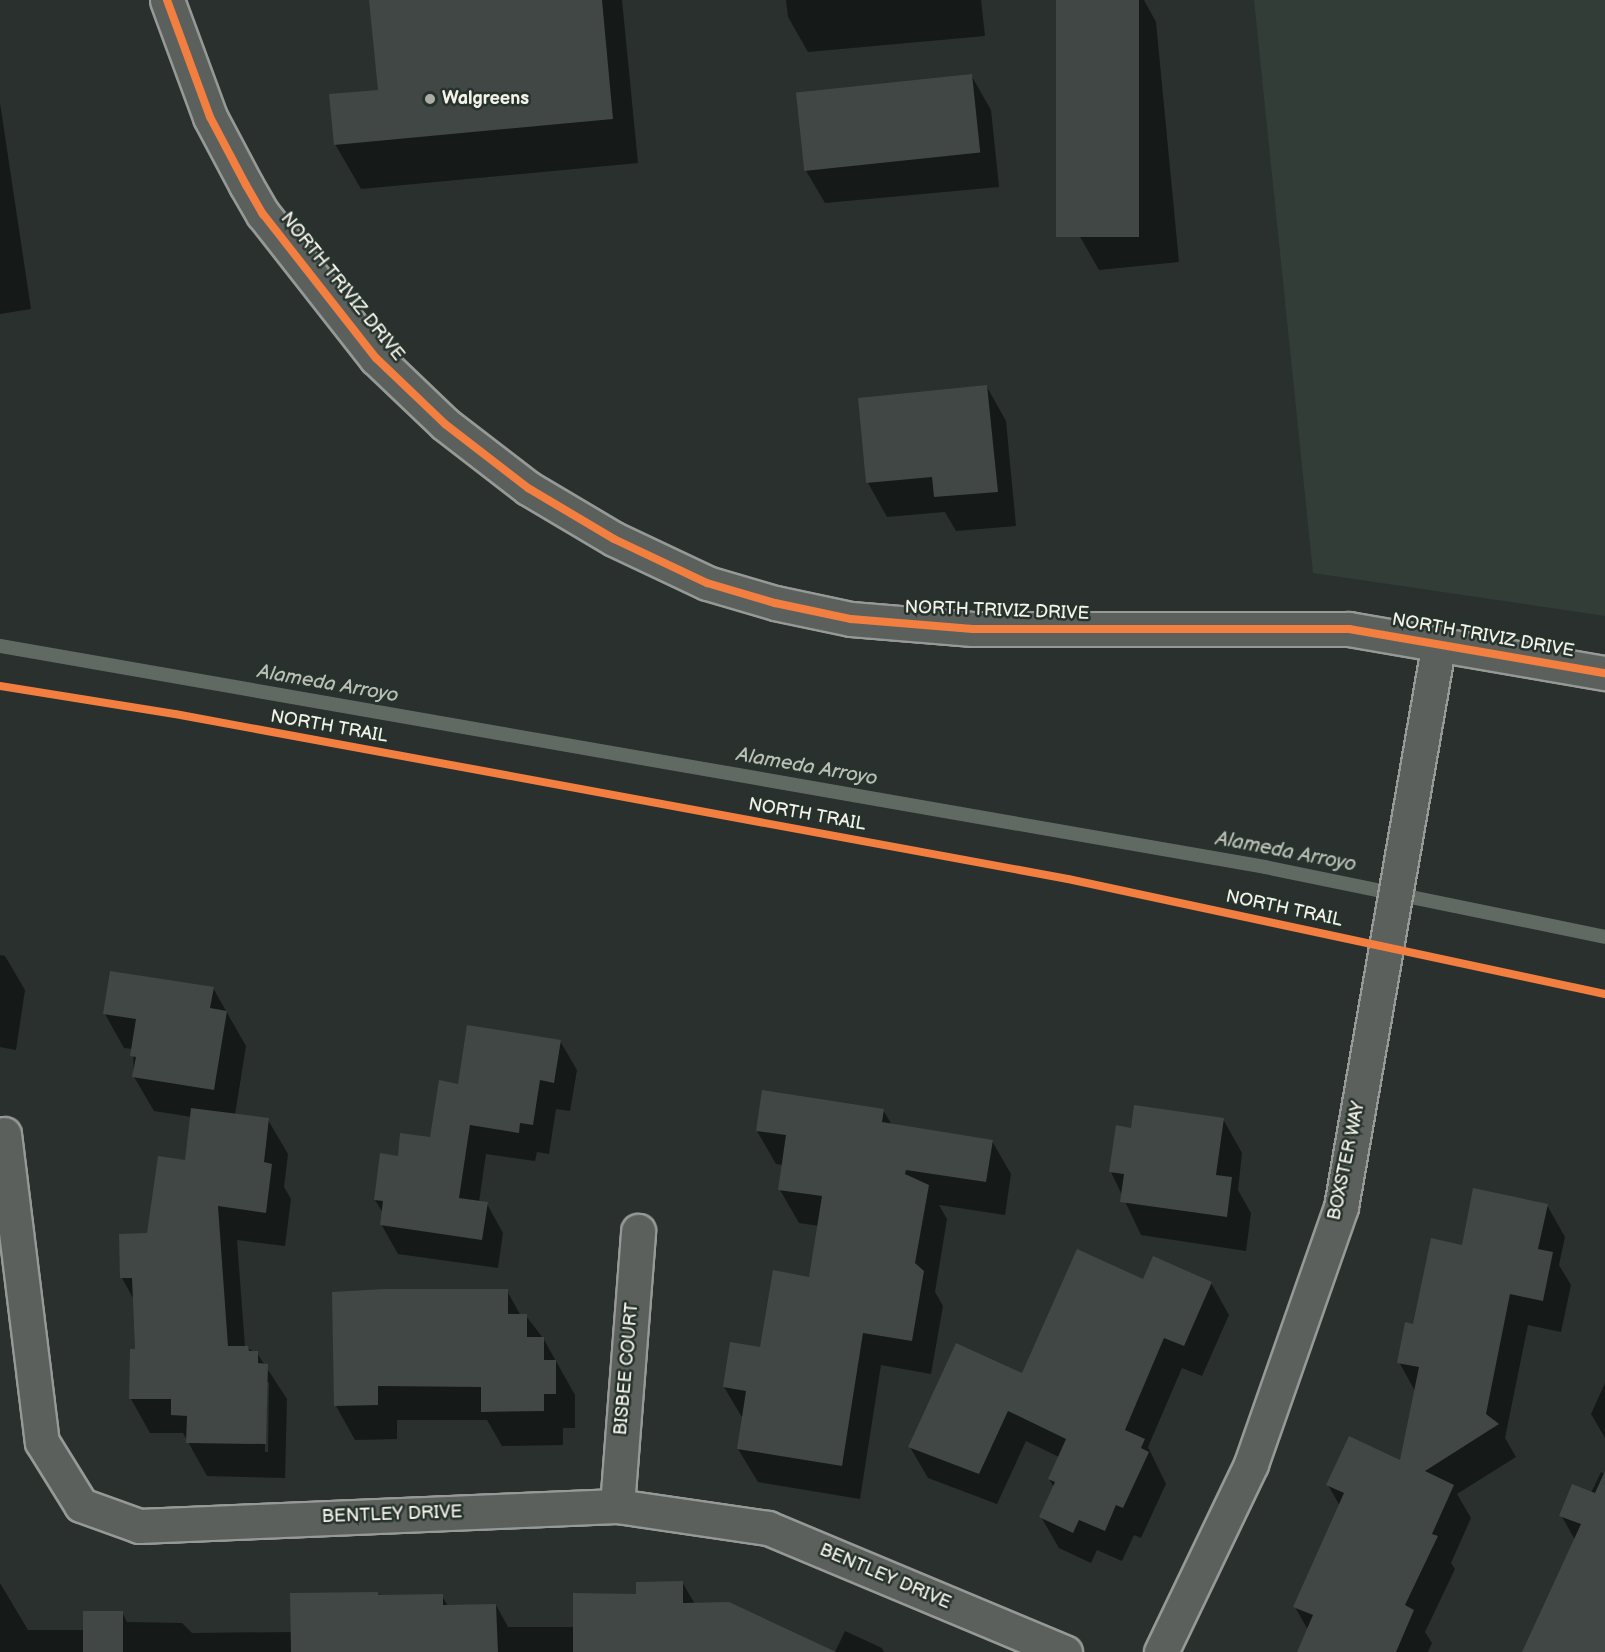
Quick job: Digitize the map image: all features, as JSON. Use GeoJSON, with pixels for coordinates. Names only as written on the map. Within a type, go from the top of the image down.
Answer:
{"type":"FeatureCollection","features":[{"type":"Feature","properties":{"kind":"street","name":"NORTH TRIVIZ DRIVE"},"geometry":{"type":"LineString","coordinates":[[167,0],[201,98],[246,185],[263,214],[376,358],[446,424],[528,488],[615,539],[707,584],[775,603],[851,619],[973,629],[1349,629],[1439,642],[1605,673]]}},
{"type":"Feature","properties":{"kind":"street","name":"BOXSTER WAY"},"geometry":{"type":"LineString","coordinates":[[1161,1652],[1251,1464],[1341,1207],[1413,806],[1439,642]]}},
{"type":"Feature","properties":{"kind":"street","name":"BENTLEY DRIVE"},"geometry":{"type":"LineString","coordinates":[[4,1134],[42,1442],[81,1505],[139,1526],[617,1506],[768,1528],[1065,1652]]}},
{"type":"Feature","properties":{"kind":"street","name":"BISBEE COURT"},"geometry":{"type":"LineString","coordinates":[[617,1506],[638,1231]]}},
{"type":"Feature","properties":{"kind":"shaded area"},"geometry":{"type":"Polygon","coordinates":[[[1254,0],[1605,0],[1605,616],[1313,573],[1254,0]]]}},
{"type":"Feature","properties":{"kind":"building","name":"Walgreens"},"geometry":{"type":"Polygon","coordinates":[[[369,0],[602,0],[613,119],[334,145],[329,94],[378,90],[369,0]]]}},
{"type":"Feature","properties":{"kind":"building"},"geometry":{"type":"Polygon","coordinates":[[[1056,0],[1139,0],[1139,237],[1056,237],[1056,0]]]}},
{"type":"Feature","properties":{"kind":"building"},"geometry":{"type":"Polygon","coordinates":[[[972,74],[980,153],[804,171],[796,93],[972,74]]]}},
{"type":"Feature","properties":{"kind":"building"},"geometry":{"type":"Polygon","coordinates":[[[987,385],[998,492],[934,497],[932,477],[866,483],[858,398],[987,385]]]}},
{"type":"Feature","properties":{"kind":"building"},"geometry":{"type":"Polygon","coordinates":[[[110,971],[214,987],[210,1008],[227,1011],[214,1090],[132,1077],[136,1057],[130,1056],[136,1019],[103,1014],[110,971]]]}},
{"type":"Feature","properties":{"kind":"building"},"geometry":{"type":"Polygon","coordinates":[[[467,1025],[561,1040],[554,1083],[540,1080],[533,1125],[520,1123],[519,1133],[470,1125],[459,1198],[488,1202],[482,1240],[380,1225],[383,1201],[374,1200],[380,1153],[398,1156],[400,1133],[430,1137],[439,1080],[458,1084],[467,1025]]]}},
{"type":"Feature","properties":{"kind":"building"},"geometry":{"type":"Polygon","coordinates":[[[762,1090],[884,1109],[882,1122],[993,1140],[986,1182],[906,1170],[905,1174],[929,1185],[915,1263],[924,1271],[912,1341],[863,1333],[842,1466],[737,1449],[746,1391],[723,1387],[730,1342],[760,1347],[773,1270],[809,1277],[822,1196],[778,1190],[786,1135],[756,1131],[762,1090]]]}},
{"type":"Feature","properties":{"kind":"building"},"geometry":{"type":"Polygon","coordinates":[[[1134,1105],[1224,1118],[1216,1175],[1232,1177],[1227,1217],[1120,1202],[1124,1174],[1109,1172],[1116,1125],[1131,1128],[1134,1105]]]}},
{"type":"Feature","properties":{"kind":"building"},"geometry":{"type":"Polygon","coordinates":[[[191,1108],[269,1118],[264,1162],[272,1164],[266,1213],[218,1206],[228,1346],[248,1346],[249,1351],[258,1351],[258,1363],[268,1364],[266,1444],[186,1443],[187,1416],[171,1415],[171,1399],[129,1399],[130,1349],[135,1349],[132,1278],[120,1278],[119,1234],[147,1233],[158,1156],[185,1160],[191,1108]]]}},
{"type":"Feature","properties":{"kind":"building"},"geometry":{"type":"Polygon","coordinates":[[[1473,1188],[1548,1204],[1538,1249],[1553,1252],[1543,1301],[1510,1294],[1486,1414],[1499,1424],[1425,1471],[1454,1485],[1432,1534],[1438,1536],[1405,1605],[1414,1610],[1396,1652],[1297,1652],[1313,1615],[1293,1607],[1344,1493],[1326,1485],[1349,1436],[1400,1460],[1419,1367],[1397,1363],[1405,1322],[1413,1324],[1431,1238],[1462,1245],[1473,1188]]]}},
{"type":"Feature","properties":{"kind":"building"},"geometry":{"type":"Polygon","coordinates":[[[1077,1249],[1143,1279],[1153,1256],[1212,1282],[1184,1346],[1164,1338],[1125,1430],[1145,1439],[1141,1448],[1149,1452],[1123,1508],[1116,1505],[1105,1531],[1079,1520],[1073,1533],[1039,1517],[1055,1482],[1048,1479],[1066,1439],[1008,1411],[979,1474],[908,1447],[956,1343],[1022,1373],[1077,1249]]]}},
{"type":"Feature","properties":{"kind":"building"},"geometry":{"type":"Polygon","coordinates":[[[384,1289],[508,1289],[508,1314],[527,1314],[527,1337],[544,1337],[544,1360],[556,1360],[556,1394],[544,1394],[544,1411],[481,1412],[481,1387],[378,1386],[378,1405],[334,1406],[332,1292],[384,1289]]]}},
{"type":"Feature","properties":{"kind":"building"},"geometry":{"type":"Polygon","coordinates":[[[1605,1471],[1605,1652],[1522,1652],[1581,1524],[1559,1516],[1572,1484],[1595,1493],[1605,1471]]]}},
{"type":"Feature","properties":{"kind":"building"},"geometry":{"type":"Polygon","coordinates":[[[683,1581],[683,1603],[729,1602],[836,1652],[573,1652],[573,1593],[636,1594],[636,1582],[683,1581]]]}},
{"type":"Feature","properties":{"kind":"building"},"geometry":{"type":"Polygon","coordinates":[[[378,1592],[378,1595],[443,1594],[443,1605],[496,1604],[498,1652],[291,1652],[290,1593],[378,1592]]]}},
{"type":"Feature","properties":{"kind":"building"},"geometry":{"type":"Polygon","coordinates":[[[83,1611],[123,1611],[123,1652],[83,1652],[83,1611]]]}},
{"type":"Feature","properties":{"kind":"waterway","name":"Alameda Arroyo"},"geometry":{"type":"LineString","coordinates":[[0,646],[1265,867],[1605,937]]}},
{"type":"Feature","properties":{"kind":"cycle path"},"geometry":{"type":"LineString","coordinates":[[167,0],[210,117],[246,185],[263,214],[376,358],[445,424],[528,488],[614,539],[707,583],[775,603],[851,619],[973,629],[1349,629],[1605,673]]}},
{"type":"Feature","properties":{"kind":"cycle path","name":"NORTH TRAIL"},"geometry":{"type":"LineString","coordinates":[[0,686],[175,714],[1068,879],[1605,994]]}},
{"type":"Feature","properties":{"kind":"place","name":"Walgreens"},"geometry":{"type":"Point","coordinates":[430,99]}}]}
